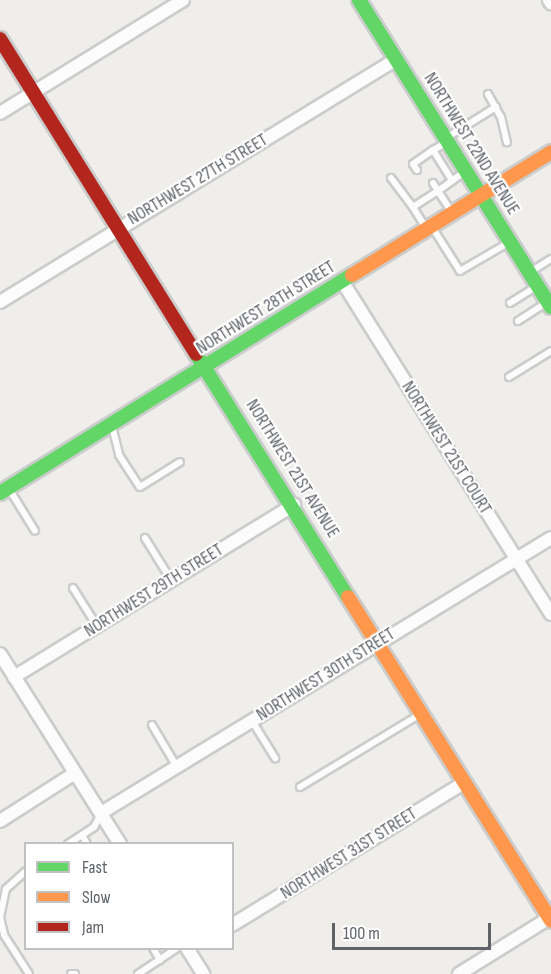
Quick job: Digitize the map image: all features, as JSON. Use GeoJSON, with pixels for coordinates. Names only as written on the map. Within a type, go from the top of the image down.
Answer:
{"type":"FeatureCollection","features":[{"type":"Feature","properties":{"kind":"street"},"geometry":{"type":"LineString","coordinates":[[0,113],[183,0]]}},
{"type":"Feature","properties":{"kind":"street","name":"NORTHWEST 22ND AVENUE"},"geometry":{"type":"LineString","coordinates":[[359,0],[549,304]]}},
{"type":"Feature","properties":{"kind":"street","name":"NORTHWEST 21ST AVENUE"},"geometry":{"type":"LineString","coordinates":[[0,39],[205,368],[294,505],[550,919]]}},
{"type":"Feature","properties":{"kind":"street","name":"NORTHWEST 27TH STREET"},"geometry":{"type":"LineString","coordinates":[[0,302],[396,59]]}},
{"type":"Feature","properties":{"kind":"street","name":"NORTHWEST 28TH STREET"},"geometry":{"type":"LineString","coordinates":[[4,491],[551,152]]}},
{"type":"Feature","properties":{"kind":"street","name":"NORTHWEST 21ST COURT"},"geometry":{"type":"LineString","coordinates":[[342,281],[551,614]]}},
{"type":"Feature","properties":{"kind":"street","name":"NORTHWEST 29TH STREET"},"geometry":{"type":"LineString","coordinates":[[14,676],[294,505]]}},
{"type":"Feature","properties":{"kind":"street","name":"NORTHWEST 30TH STREET"},"geometry":{"type":"LineString","coordinates":[[101,813],[551,538]]}},
{"type":"Feature","properties":{"kind":"street"},"geometry":{"type":"LineString","coordinates":[[0,654],[119,842]]}},
{"type":"Feature","properties":{"kind":"street"},"geometry":{"type":"LineString","coordinates":[[0,821],[75,773]]}},
{"type":"Feature","properties":{"kind":"street","name":"NORTHWEST 31ST STREET"},"geometry":{"type":"LineString","coordinates":[[234,924],[465,782]]}},
{"type":"Feature","properties":{"kind":"street"},"geometry":{"type":"LineString","coordinates":[[459,974],[476,957],[550,919]]}},
{"type":"Feature","properties":{"kind":"street"},"geometry":{"type":"LineString","coordinates":[[188,950],[203,974]]}},
{"type":"Feature","properties":{"kind":"lane"},"geometry":{"type":"LineString","coordinates":[[488,94],[496,107],[507,142]]}},
{"type":"Feature","properties":{"kind":"lane"},"geometry":{"type":"LineString","coordinates":[[420,165],[433,150],[496,107]]}},
{"type":"Feature","properties":{"kind":"lane"},"geometry":{"type":"LineString","coordinates":[[433,150],[452,181]]}},
{"type":"Feature","properties":{"kind":"lane"},"geometry":{"type":"LineString","coordinates":[[412,207],[466,171]]}},
{"type":"Feature","properties":{"kind":"lane"},"geometry":{"type":"LineString","coordinates":[[391,178],[460,271],[511,242]]}},
{"type":"Feature","properties":{"kind":"lane"},"geometry":{"type":"LineString","coordinates":[[430,184],[453,214]]}},
{"type":"Feature","properties":{"kind":"lane"},"geometry":{"type":"LineString","coordinates":[[530,272],[551,259]]}},
{"type":"Feature","properties":{"kind":"lane"},"geometry":{"type":"LineString","coordinates":[[510,303],[538,285]]}},
{"type":"Feature","properties":{"kind":"lane"},"geometry":{"type":"LineString","coordinates":[[518,321],[549,304]]}},
{"type":"Feature","properties":{"kind":"lane"},"geometry":{"type":"LineString","coordinates":[[509,377],[551,351]]}},
{"type":"Feature","properties":{"kind":"lane"},"geometry":{"type":"LineString","coordinates":[[112,425],[119,455],[140,487],[180,462]]}},
{"type":"Feature","properties":{"kind":"lane"},"geometry":{"type":"LineString","coordinates":[[4,491],[35,531]]}},
{"type":"Feature","properties":{"kind":"lane"},"geometry":{"type":"LineString","coordinates":[[145,538],[171,580]]}},
{"type":"Feature","properties":{"kind":"lane"},"geometry":{"type":"LineString","coordinates":[[73,588],[97,626]]}},
{"type":"Feature","properties":{"kind":"lane"},"geometry":{"type":"LineString","coordinates":[[300,787],[422,713]]}},
{"type":"Feature","properties":{"kind":"lane"},"geometry":{"type":"LineString","coordinates":[[252,721],[275,758]]}},
{"type":"Feature","properties":{"kind":"lane"},"geometry":{"type":"LineString","coordinates":[[152,725],[177,767]]}},
{"type":"Feature","properties":{"kind":"lane"},"geometry":{"type":"LineString","coordinates":[[70,842],[94,827],[101,813]]}},
{"type":"Feature","properties":{"kind":"lane"},"geometry":{"type":"LineString","coordinates":[[81,835],[86,842]]}},
{"type":"Feature","properties":{"kind":"lane"},"geometry":{"type":"LineString","coordinates":[[24,873],[6,890],[0,917],[4,935],[29,974]]}},
{"type":"Feature","properties":{"kind":"lane"},"geometry":{"type":"LineString","coordinates":[[154,950],[160,960]]}},
{"type":"Feature","properties":{"kind":"lane"},"geometry":{"type":"LineString","coordinates":[[138,974],[160,960],[185,950]]}},
{"type":"Feature","properties":{"kind":"traffic: fast"},"geometry":{"type":"LineString","coordinates":[[359,0],[551,307]]}},
{"type":"Feature","properties":{"kind":"traffic: fast"},"geometry":{"type":"LineString","coordinates":[[0,493],[352,275]]}},
{"type":"Feature","properties":{"kind":"traffic: fast"},"geometry":{"type":"LineString","coordinates":[[196,354],[348,597]]}},
{"type":"Feature","properties":{"kind":"traffic: slow"},"geometry":{"type":"LineString","coordinates":[[352,275],[551,152]]}},
{"type":"Feature","properties":{"kind":"traffic: slow"},"geometry":{"type":"LineString","coordinates":[[348,597],[551,921]]}},
{"type":"Feature","properties":{"kind":"traffic: jam"},"geometry":{"type":"LineString","coordinates":[[0,39],[196,354]]}}]}
